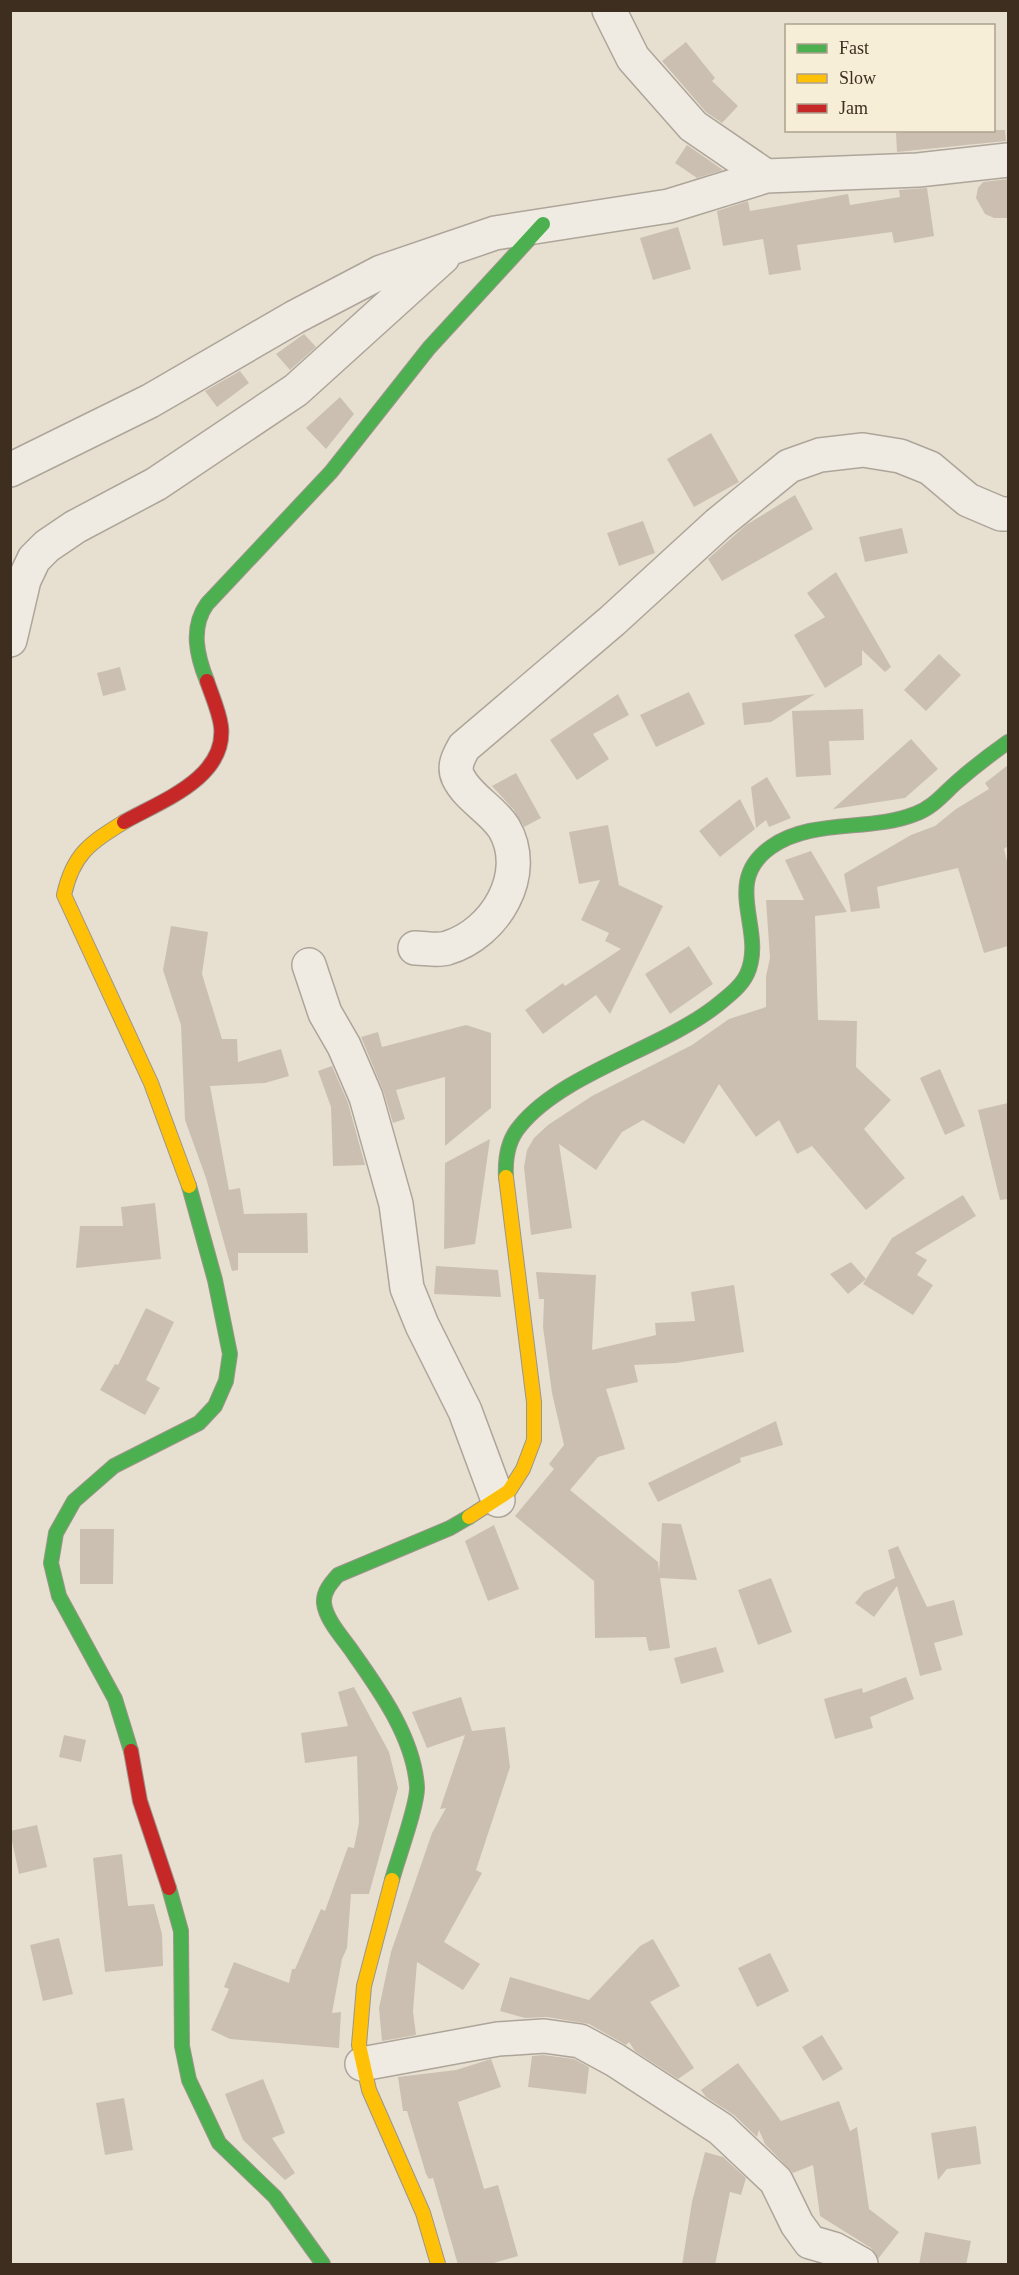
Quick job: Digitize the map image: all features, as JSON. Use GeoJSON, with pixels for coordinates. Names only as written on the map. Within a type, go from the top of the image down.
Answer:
{"type":"FeatureCollection","features":[{"type":"Feature","properties":{"kind":"street"},"geometry":{"type":"LineString","coordinates":[[609,10],[633,58],[693,126],[766,176]]}},
{"type":"Feature","properties":{"kind":"street"},"geometry":{"type":"LineString","coordinates":[[10,470],[150,401],[341,292],[381,272],[495,233],[543,224],[604,218],[669,206],[766,176],[918,170],[1008,160]]}},
{"type":"Feature","properties":{"kind":"street"},"geometry":{"type":"LineString","coordinates":[[323,2265],[275,2197],[219,2143],[189,2080],[182,2046],[181,1931],[143,1811],[131,1751],[115,1699],[59,1596],[51,1563],[56,1533],[74,1501],[114,1466],[199,1423],[215,1406],[226,1381],[230,1354],[215,1280],[188,1183],[151,1083],[64,895],[64,881],[70,866],[93,842],[200,778],[214,761],[223,742],[222,725],[196,652],[195,629],[204,607],[332,471],[429,348],[543,224]]}},
{"type":"Feature","properties":{"kind":"street"},"geometry":{"type":"LineString","coordinates":[[10,640],[24,580],[34,559],[47,546],[75,527],[156,484],[296,390],[454,247]]}},
{"type":"Feature","properties":{"kind":"street"},"geometry":{"type":"LineString","coordinates":[[416,948],[446,949],[472,936],[504,902],[513,875],[512,845],[503,827],[470,793],[458,776],[456,762],[464,747],[612,621],[718,524],[789,466],[820,455],[863,450],[900,456],[930,468],[968,500],[1001,514],[1008,514]]}},
{"type":"Feature","properties":{"kind":"street"},"geometry":{"type":"LineString","coordinates":[[438,2265],[428,2226],[380,2114],[362,2064],[358,2014],[367,1968],[417,1790],[415,1769],[397,1725],[331,1621],[324,1603],[327,1588],[345,1572],[450,1528],[498,1500],[509,1491],[524,1469],[534,1440],[534,1402],[506,1191],[505,1164],[510,1140],[537,1107],[598,1072],[677,1032],[739,987],[749,970],[753,952],[747,878],[757,859],[785,837],[913,816],[938,801],[1008,742]]}},
{"type":"Feature","properties":{"kind":"street"},"geometry":{"type":"LineString","coordinates":[[309,964],[325,1013],[344,1046],[366,1097],[396,1204],[407,1288],[422,1325],[465,1411],[498,1500]]}},
{"type":"Feature","properties":{"kind":"street"},"geometry":{"type":"LineString","coordinates":[[362,2064],[498,2039],[544,2036],[580,2042],[615,2060],[721,2129],[776,2181],[796,2224],[810,2242],[834,2249],[861,2265]]}},
{"type":"Feature","properties":{"kind":"building"},"geometry":{"type":"Polygon","coordinates":[[[686,42],[715,78],[712,81],[738,106],[722,123],[706,112],[662,61],[686,42]]]}},
{"type":"Feature","properties":{"kind":"building"},"geometry":{"type":"Polygon","coordinates":[[[1005,130],[1006,141],[897,152],[896,133],[1005,130]]]}},
{"type":"Feature","properties":{"kind":"building"},"geometry":{"type":"Polygon","coordinates":[[[687,145],[723,170],[697,178],[675,163],[687,145]]]}},
{"type":"Feature","properties":{"kind":"building"},"geometry":{"type":"Polygon","coordinates":[[[1008,179],[1008,218],[994,218],[985,214],[976,198],[978,188],[983,182],[1008,179]]]}},
{"type":"Feature","properties":{"kind":"building"},"geometry":{"type":"Polygon","coordinates":[[[927,188],[934,236],[894,243],[892,232],[797,245],[801,270],[769,275],[763,239],[723,246],[717,211],[748,201],[750,211],[848,194],[850,205],[900,197],[899,190],[927,188]]]}},
{"type":"Feature","properties":{"kind":"building"},"geometry":{"type":"Polygon","coordinates":[[[678,227],[691,269],[653,280],[640,238],[678,227]]]}},
{"type":"Feature","properties":{"kind":"building"},"geometry":{"type":"Polygon","coordinates":[[[304,334],[316,347],[290,370],[276,354],[304,334]]]}},
{"type":"Feature","properties":{"kind":"building"},"geometry":{"type":"Polygon","coordinates":[[[240,371],[249,383],[217,407],[205,391],[240,371]]]}},
{"type":"Feature","properties":{"kind":"building"},"geometry":{"type":"Polygon","coordinates":[[[340,397],[354,414],[326,449],[306,428],[340,397]]]}},
{"type":"Feature","properties":{"kind":"building"},"geometry":{"type":"Polygon","coordinates":[[[711,433],[739,482],[694,507],[667,459],[711,433]]]}},
{"type":"Feature","properties":{"kind":"building"},"geometry":{"type":"Polygon","coordinates":[[[795,495],[813,529],[722,581],[708,559],[746,525],[795,495]]]}},
{"type":"Feature","properties":{"kind":"building"},"geometry":{"type":"Polygon","coordinates":[[[643,521],[655,553],[619,566],[607,533],[643,521]]]}},
{"type":"Feature","properties":{"kind":"building"},"geometry":{"type":"Polygon","coordinates":[[[902,528],[908,553],[865,562],[859,537],[902,528]]]}},
{"type":"Feature","properties":{"kind":"building"},"geometry":{"type":"Polygon","coordinates":[[[836,572],[891,667],[885,672],[862,650],[862,665],[825,688],[794,635],[825,617],[807,593],[836,572]]]}},
{"type":"Feature","properties":{"kind":"building"},"geometry":{"type":"Polygon","coordinates":[[[939,654],[961,675],[926,711],[904,690],[939,654]]]}},
{"type":"Feature","properties":{"kind":"building"},"geometry":{"type":"Polygon","coordinates":[[[120,667],[126,690],[103,696],[97,673],[120,667]]]}},
{"type":"Feature","properties":{"kind":"building"},"geometry":{"type":"Polygon","coordinates":[[[689,692],[705,724],[656,747],[640,715],[689,692]]]}},
{"type":"Feature","properties":{"kind":"building"},"geometry":{"type":"Polygon","coordinates":[[[618,694],[629,715],[593,734],[609,759],[577,780],[550,740],[618,694]]]}},
{"type":"Feature","properties":{"kind":"building"},"geometry":{"type":"Polygon","coordinates":[[[815,694],[771,722],[744,725],[742,703],[815,694]]]}},
{"type":"Feature","properties":{"kind":"building"},"geometry":{"type":"Polygon","coordinates":[[[863,709],[864,740],[829,741],[831,775],[796,777],[792,711],[863,709]]]}},
{"type":"Feature","properties":{"kind":"building"},"geometry":{"type":"Polygon","coordinates":[[[911,739],[938,769],[905,798],[833,809],[911,739]]]}},
{"type":"Feature","properties":{"kind":"building"},"geometry":{"type":"Polygon","coordinates":[[[1008,765],[1008,846],[1004,849],[1008,865],[1008,946],[984,953],[958,868],[877,887],[880,908],[851,912],[844,874],[911,835],[935,826],[956,809],[989,789],[985,783],[1008,765]]]}},
{"type":"Feature","properties":{"kind":"building"},"geometry":{"type":"Polygon","coordinates":[[[516,773],[541,818],[524,827],[514,810],[492,786],[516,773]]]}},
{"type":"Feature","properties":{"kind":"building"},"geometry":{"type":"Polygon","coordinates":[[[767,777],[791,818],[769,827],[766,820],[756,828],[751,787],[767,777]]]}},
{"type":"Feature","properties":{"kind":"building"},"geometry":{"type":"Polygon","coordinates":[[[740,799],[755,829],[720,857],[699,831],[740,799]]]}},
{"type":"Feature","properties":{"kind":"building"},"geometry":{"type":"Polygon","coordinates":[[[608,825],[619,885],[663,906],[610,1014],[596,995],[543,1034],[525,1010],[563,983],[565,986],[621,949],[605,941],[609,933],[581,920],[600,880],[579,884],[569,832],[608,825]]]}},
{"type":"Feature","properties":{"kind":"building"},"geometry":{"type":"Polygon","coordinates":[[[811,851],[847,912],[815,916],[818,1020],[857,1021],[856,1067],[891,1100],[864,1129],[905,1178],[866,1210],[812,1146],[797,1154],[779,1120],[756,1137],[719,1084],[684,1144],[643,1120],[622,1132],[596,1170],[559,1144],[572,1228],[531,1235],[524,1167],[527,1150],[534,1138],[548,1125],[592,1096],[692,1045],[729,1019],[766,1007],[766,976],[770,958],[766,900],[804,900],[785,860],[811,851]]]}},
{"type":"Feature","properties":{"kind":"building"},"geometry":{"type":"Polygon","coordinates":[[[171,926],[208,932],[202,974],[222,1039],[237,1039],[238,1062],[281,1049],[289,1076],[265,1083],[210,1086],[229,1190],[240,1188],[244,1214],[307,1213],[308,1253],[238,1253],[238,1270],[232,1271],[206,1178],[185,1120],[181,1025],[163,970],[171,926]]]}},
{"type":"Feature","properties":{"kind":"building"},"geometry":{"type":"Polygon","coordinates":[[[689,946],[713,984],[670,1014],[645,974],[689,946]]]}},
{"type":"Feature","properties":{"kind":"building"},"geometry":{"type":"Polygon","coordinates":[[[466,1025],[491,1033],[491,1108],[445,1146],[445,1077],[396,1090],[405,1119],[393,1123],[383,1090],[361,1037],[378,1032],[382,1047],[466,1025]]]}},
{"type":"Feature","properties":{"kind":"building"},"geometry":{"type":"Polygon","coordinates":[[[332,1066],[348,1103],[365,1165],[333,1166],[331,1107],[318,1071],[332,1066]]]}},
{"type":"Feature","properties":{"kind":"building"},"geometry":{"type":"Polygon","coordinates":[[[940,1069],[965,1126],[945,1135],[920,1078],[940,1069]]]}},
{"type":"Feature","properties":{"kind":"building"},"geometry":{"type":"Polygon","coordinates":[[[1008,1103],[1008,1199],[1000,1200],[978,1110],[1008,1103]]]}},
{"type":"Feature","properties":{"kind":"building"},"geometry":{"type":"Polygon","coordinates":[[[490,1139],[475,1244],[444,1249],[445,1163],[490,1139]]]}},
{"type":"Feature","properties":{"kind":"building"},"geometry":{"type":"Polygon","coordinates":[[[963,1195],[976,1216],[915,1253],[927,1260],[917,1275],[933,1285],[913,1315],[863,1284],[892,1238],[963,1195]]]}},
{"type":"Feature","properties":{"kind":"building"},"geometry":{"type":"Polygon","coordinates":[[[155,1203],[161,1259],[76,1268],[80,1226],[123,1226],[121,1207],[155,1203]]]}},
{"type":"Feature","properties":{"kind":"building"},"geometry":{"type":"Polygon","coordinates":[[[851,1262],[866,1279],[848,1294],[830,1274],[851,1262]]]}},
{"type":"Feature","properties":{"kind":"building"},"geometry":{"type":"Polygon","coordinates":[[[436,1266],[498,1270],[501,1297],[434,1294],[436,1266]]]}},
{"type":"Feature","properties":{"kind":"building"},"geometry":{"type":"Polygon","coordinates":[[[536,1272],[596,1275],[592,1350],[656,1335],[655,1323],[695,1321],[691,1292],[734,1285],[744,1352],[676,1363],[634,1365],[638,1382],[606,1389],[625,1449],[598,1457],[570,1490],[658,1562],[659,1573],[662,1523],[681,1524],[697,1580],[660,1578],[670,1648],[649,1651],[646,1637],[595,1638],[594,1581],[515,1516],[554,1469],[549,1464],[564,1445],[552,1393],[543,1327],[544,1299],[539,1299],[536,1272]]]}},
{"type":"Feature","properties":{"kind":"building"},"geometry":{"type":"Polygon","coordinates":[[[146,1308],[174,1322],[146,1380],[160,1388],[145,1415],[100,1390],[115,1364],[118,1365],[146,1308]]]}},
{"type":"Feature","properties":{"kind":"building"},"geometry":{"type":"Polygon","coordinates":[[[776,1421],[783,1445],[740,1458],[741,1462],[658,1502],[648,1483],[776,1421]]]}},
{"type":"Feature","properties":{"kind":"building"},"geometry":{"type":"Polygon","coordinates":[[[494,1525],[519,1589],[488,1601],[465,1541],[494,1525]]]}},
{"type":"Feature","properties":{"kind":"building"},"geometry":{"type":"Polygon","coordinates":[[[80,1529],[114,1529],[113,1584],[80,1584],[80,1529]]]}},
{"type":"Feature","properties":{"kind":"building"},"geometry":{"type":"Polygon","coordinates":[[[898,1546],[927,1607],[954,1600],[963,1635],[934,1643],[942,1670],[920,1676],[897,1586],[874,1617],[855,1603],[864,1592],[895,1578],[888,1550],[898,1546]]]}},
{"type":"Feature","properties":{"kind":"building"},"geometry":{"type":"Polygon","coordinates":[[[771,1578],[792,1632],[758,1645],[738,1590],[771,1578]]]}},
{"type":"Feature","properties":{"kind":"building"},"geometry":{"type":"Polygon","coordinates":[[[716,1647],[724,1672],[681,1684],[674,1658],[716,1647]]]}},
{"type":"Feature","properties":{"kind":"building"},"geometry":{"type":"Polygon","coordinates":[[[906,1677],[914,1699],[870,1717],[873,1728],[835,1739],[824,1699],[862,1688],[863,1693],[906,1677]]]}},
{"type":"Feature","properties":{"kind":"building"},"geometry":{"type":"Polygon","coordinates":[[[354,1687],[389,1752],[398,1788],[369,1894],[351,1894],[347,1948],[342,1959],[332,2013],[341,2012],[339,2048],[230,2039],[211,2030],[229,1989],[224,1987],[234,1962],[289,1983],[292,1969],[295,1969],[321,1909],[325,1911],[348,1847],[354,1848],[359,1823],[357,1756],[305,1763],[301,1733],[348,1726],[338,1692],[354,1687]]]}},
{"type":"Feature","properties":{"kind":"building"},"geometry":{"type":"Polygon","coordinates":[[[461,1697],[472,1731],[505,1727],[510,1767],[476,1870],[482,1873],[444,1942],[480,1964],[463,1990],[417,1962],[413,2011],[416,2035],[382,2041],[379,2008],[391,1952],[432,1833],[446,1808],[440,1809],[465,1735],[427,1748],[412,1712],[461,1697]]]}},
{"type":"Feature","properties":{"kind":"building"},"geometry":{"type":"Polygon","coordinates":[[[64,1735],[86,1740],[81,1762],[59,1757],[64,1735]]]}},
{"type":"Feature","properties":{"kind":"building"},"geometry":{"type":"Polygon","coordinates":[[[37,1825],[47,1867],[19,1874],[10,1831],[37,1825]]]}},
{"type":"Feature","properties":{"kind":"building"},"geometry":{"type":"Polygon","coordinates":[[[122,1854],[128,1906],[154,1904],[162,1934],[163,1966],[105,1972],[93,1858],[122,1854]]]}},
{"type":"Feature","properties":{"kind":"building"},"geometry":{"type":"Polygon","coordinates":[[[59,1938],[73,1994],[43,2001],[30,1945],[59,1938]]]}},
{"type":"Feature","properties":{"kind":"building"},"geometry":{"type":"Polygon","coordinates":[[[653,1939],[680,1986],[650,2002],[694,2068],[678,2079],[635,2051],[629,2042],[626,2045],[589,2024],[547,2017],[525,2018],[500,2011],[510,1977],[589,2000],[640,1946],[653,1939]]]}},
{"type":"Feature","properties":{"kind":"building"},"geometry":{"type":"Polygon","coordinates":[[[770,1953],[789,1991],[757,2007],[738,1968],[770,1953]]]}},
{"type":"Feature","properties":{"kind":"building"},"geometry":{"type":"Polygon","coordinates":[[[822,2035],[843,2069],[823,2081],[802,2047],[822,2035]]]}},
{"type":"Feature","properties":{"kind":"building"},"geometry":{"type":"Polygon","coordinates":[[[532,2056],[574,2059],[589,2067],[586,2094],[528,2087],[532,2056]]]}},
{"type":"Feature","properties":{"kind":"building"},"geometry":{"type":"Polygon","coordinates":[[[491,2059],[501,2087],[458,2102],[484,2189],[498,2185],[518,2256],[487,2265],[458,2265],[433,2178],[429,2179],[426,2174],[407,2111],[403,2111],[398,2077],[456,2070],[491,2059]]]}},
{"type":"Feature","properties":{"kind":"building"},"geometry":{"type":"Polygon","coordinates":[[[738,2063],[781,2121],[839,2101],[850,2131],[857,2127],[869,2209],[899,2232],[878,2259],[871,2248],[820,2216],[813,2165],[793,2173],[765,2144],[759,2130],[757,2137],[734,2115],[706,2097],[701,2090],[738,2063]]]}},
{"type":"Feature","properties":{"kind":"building"},"geometry":{"type":"Polygon","coordinates":[[[263,2079],[285,2133],[272,2138],[295,2173],[285,2180],[243,2140],[225,2094],[263,2079]]]}},
{"type":"Feature","properties":{"kind":"building"},"geometry":{"type":"Polygon","coordinates":[[[124,2098],[133,2150],[105,2155],[96,2103],[124,2098]]]}},
{"type":"Feature","properties":{"kind":"building"},"geometry":{"type":"Polygon","coordinates":[[[976,2126],[981,2164],[947,2169],[938,2180],[931,2133],[976,2126]]]}},
{"type":"Feature","properties":{"kind":"building"},"geometry":{"type":"Polygon","coordinates":[[[705,2152],[723,2157],[746,2178],[741,2195],[730,2192],[715,2265],[682,2265],[692,2202],[705,2152]]]}},
{"type":"Feature","properties":{"kind":"building"},"geometry":{"type":"Polygon","coordinates":[[[925,2232],[971,2241],[966,2265],[919,2265],[925,2232]]]}},
{"type":"Feature","properties":{"kind":"traffic: fast"},"geometry":{"type":"LineString","coordinates":[[207,681],[200,662],[197,642],[198,623],[207,604],[331,472],[429,348],[543,224]]}},
{"type":"Feature","properties":{"kind":"traffic: fast"},"geometry":{"type":"LineString","coordinates":[[506,1177],[507,1157],[512,1138],[520,1126],[539,1107],[586,1076],[694,1021],[716,1006],[741,983],[747,974],[752,957],[746,891],[749,876],[756,861],[771,847],[804,832],[879,823],[915,814],[933,804],[970,771],[1008,742]]}},
{"type":"Feature","properties":{"kind":"traffic: fast"},"geometry":{"type":"LineString","coordinates":[[131,1751],[115,1699],[59,1596],[51,1563],[56,1533],[74,1501],[114,1466],[199,1423],[215,1406],[226,1381],[230,1354],[215,1280],[189,1186]]}},
{"type":"Feature","properties":{"kind":"traffic: fast"},"geometry":{"type":"LineString","coordinates":[[392,1880],[414,1806],[417,1787],[415,1769],[410,1751],[394,1717],[375,1684],[328,1617],[324,1603],[325,1595],[330,1584],[338,1575],[450,1528],[469,1517]]}},
{"type":"Feature","properties":{"kind":"traffic: fast"},"geometry":{"type":"LineString","coordinates":[[169,1888],[181,1931],[182,2046],[189,2080],[219,2143],[275,2197],[323,2264]]}},
{"type":"Feature","properties":{"kind":"traffic: slow"},"geometry":{"type":"LineString","coordinates":[[124,822],[92,844],[78,859],[72,869],[64,895],[151,1083],[189,1186]]}},
{"type":"Feature","properties":{"kind":"traffic: slow"},"geometry":{"type":"LineString","coordinates":[[469,1517],[509,1491],[523,1469],[534,1440],[534,1402],[506,1177]]}},
{"type":"Feature","properties":{"kind":"traffic: slow"},"geometry":{"type":"LineString","coordinates":[[392,1880],[364,1986],[359,2045],[369,2090],[423,2213],[438,2264]]}},
{"type":"Feature","properties":{"kind":"traffic: jam"},"geometry":{"type":"LineString","coordinates":[[124,822],[189,786],[214,760],[220,744],[221,726],[207,681]]}},
{"type":"Feature","properties":{"kind":"traffic: jam"},"geometry":{"type":"LineString","coordinates":[[131,1751],[140,1801],[169,1888]]}}]}
